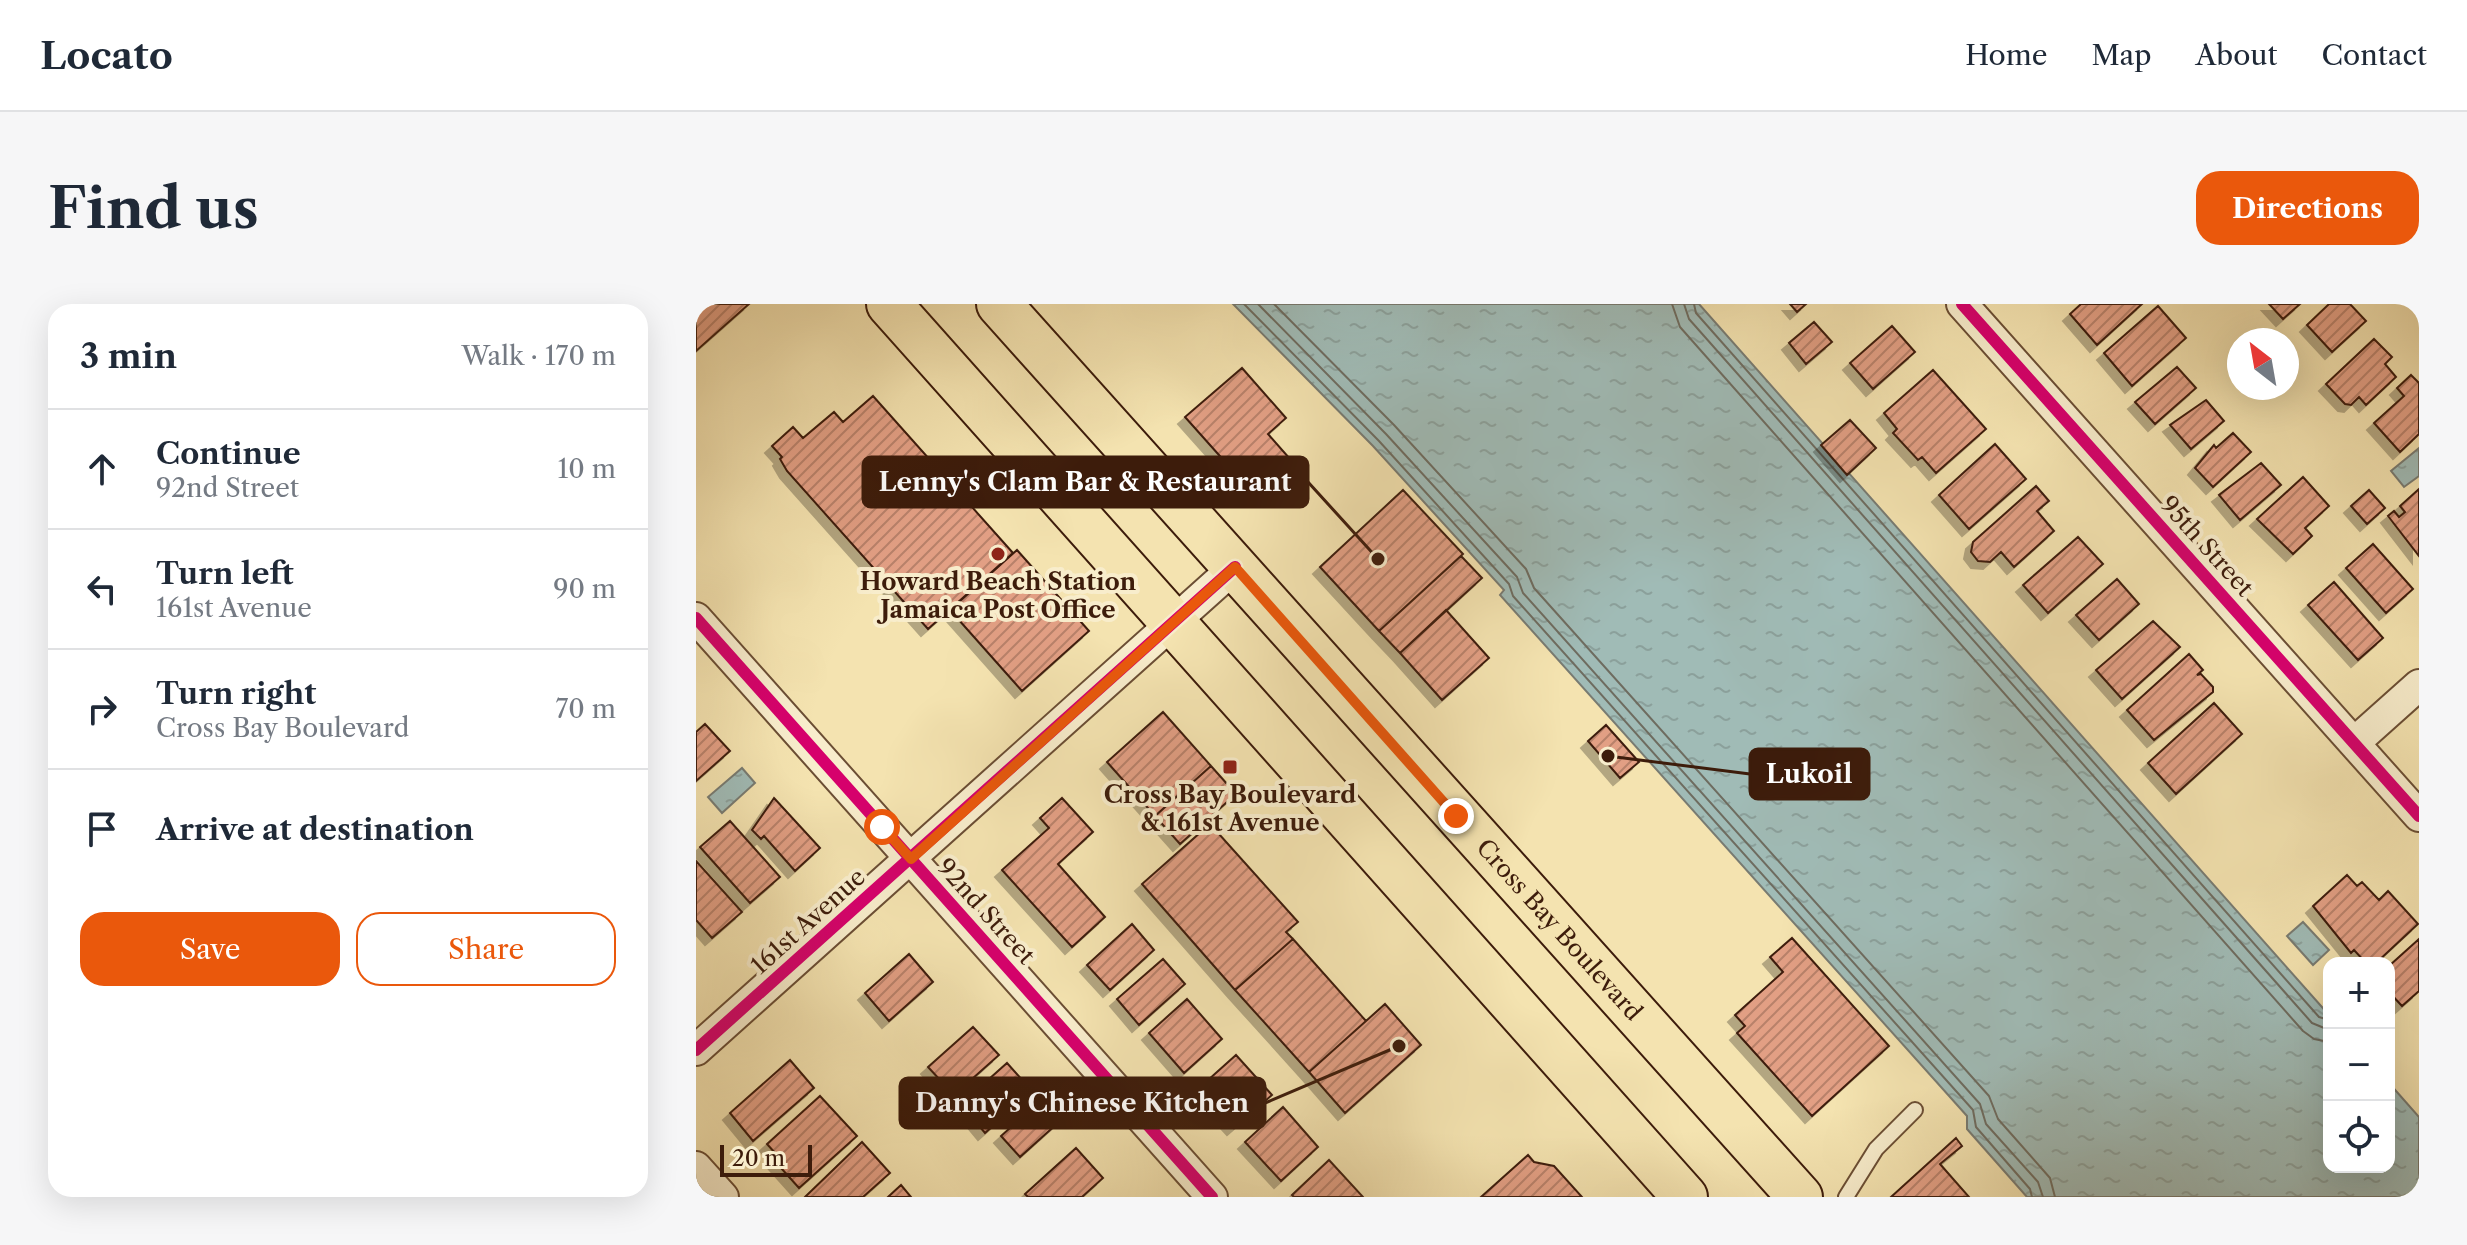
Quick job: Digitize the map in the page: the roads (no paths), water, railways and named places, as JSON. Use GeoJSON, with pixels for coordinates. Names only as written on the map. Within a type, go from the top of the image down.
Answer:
{"type":"FeatureCollection","features":[{"type":"Feature","properties":{"kind":"main road"},"geometry":{"type":"LineString","coordinates":[[889,304],[1685,1197]]}},
{"type":"Feature","properties":{"kind":"main road","name":"Cross Bay Boulevard"},"geometry":{"type":"LineString","coordinates":[[999,304],[1800,1197]]}},
{"type":"Feature","properties":{"kind":"street","name":"95th Street"},"geometry":{"type":"LineString","coordinates":[[1962,304],[2419,816]]}},
{"type":"Feature","properties":{"kind":"street","name":"161st Avenue"},"geometry":{"type":"LineString","coordinates":[[696,1050],[1235,567]]}},
{"type":"Feature","properties":{"kind":"street","name":"92nd Street"},"geometry":{"type":"LineString","coordinates":[[696,618],[1212,1197]]}},
{"type":"Feature","properties":{"kind":"street"},"geometry":{"type":"LineString","coordinates":[[2354,743],[2419,685]]}},
{"type":"Feature","properties":{"kind":"street"},"geometry":{"type":"LineString","coordinates":[[696,1167],[723,1197]]}},
{"type":"Feature","properties":{"kind":"lane"},"geometry":{"type":"LineString","coordinates":[[1846,1197],[1876,1149],[1915,1110]]}},
{"type":"Feature","properties":{"kind":"water"},"geometry":{"type":"Polygon","coordinates":[[[1233,304],[1699,304],[2323,1008],[2323,1173],[2395,1173],[2395,1090],[2419,1117],[2419,1197],[2027,1197],[1967,1129],[1967,1116],[1500,595],[1504,590],[1373,446],[1233,304]]]}},
{"type":"Feature","properties":{"kind":"water"},"geometry":{"type":"Polygon","coordinates":[[[2419,448],[2419,476],[2404,487],[2391,471],[2419,448]]]}},
{"type":"Feature","properties":{"kind":"water"},"geometry":{"type":"Polygon","coordinates":[[[742,768],[755,783],[722,813],[708,797],[742,768]]]}},
{"type":"Feature","properties":{"kind":"water"},"geometry":{"type":"Polygon","coordinates":[[[2303,922],[2329,950],[2313,965],[2287,936],[2303,922]]]}},
{"type":"Feature","properties":{"kind":"place","name":"Howard Beach Station Jamaica Post Office"},"geometry":{"type":"Point","coordinates":[998,554]}},
{"type":"Feature","properties":{"kind":"place","name":"Lenny's Clam Bar & Restaurant"},"geometry":{"type":"Point","coordinates":[1378,559]}},
{"type":"Feature","properties":{"kind":"place","name":"Lukoil"},"geometry":{"type":"Point","coordinates":[1608,756]}},
{"type":"Feature","properties":{"kind":"place","name":"Cross Bay Boulevard & 161st Avenue"},"geometry":{"type":"Point","coordinates":[1230,767]}},
{"type":"Feature","properties":{"kind":"place","name":"Danny's Chinese Kitchen"},"geometry":{"type":"Point","coordinates":[1399,1046]}}]}
